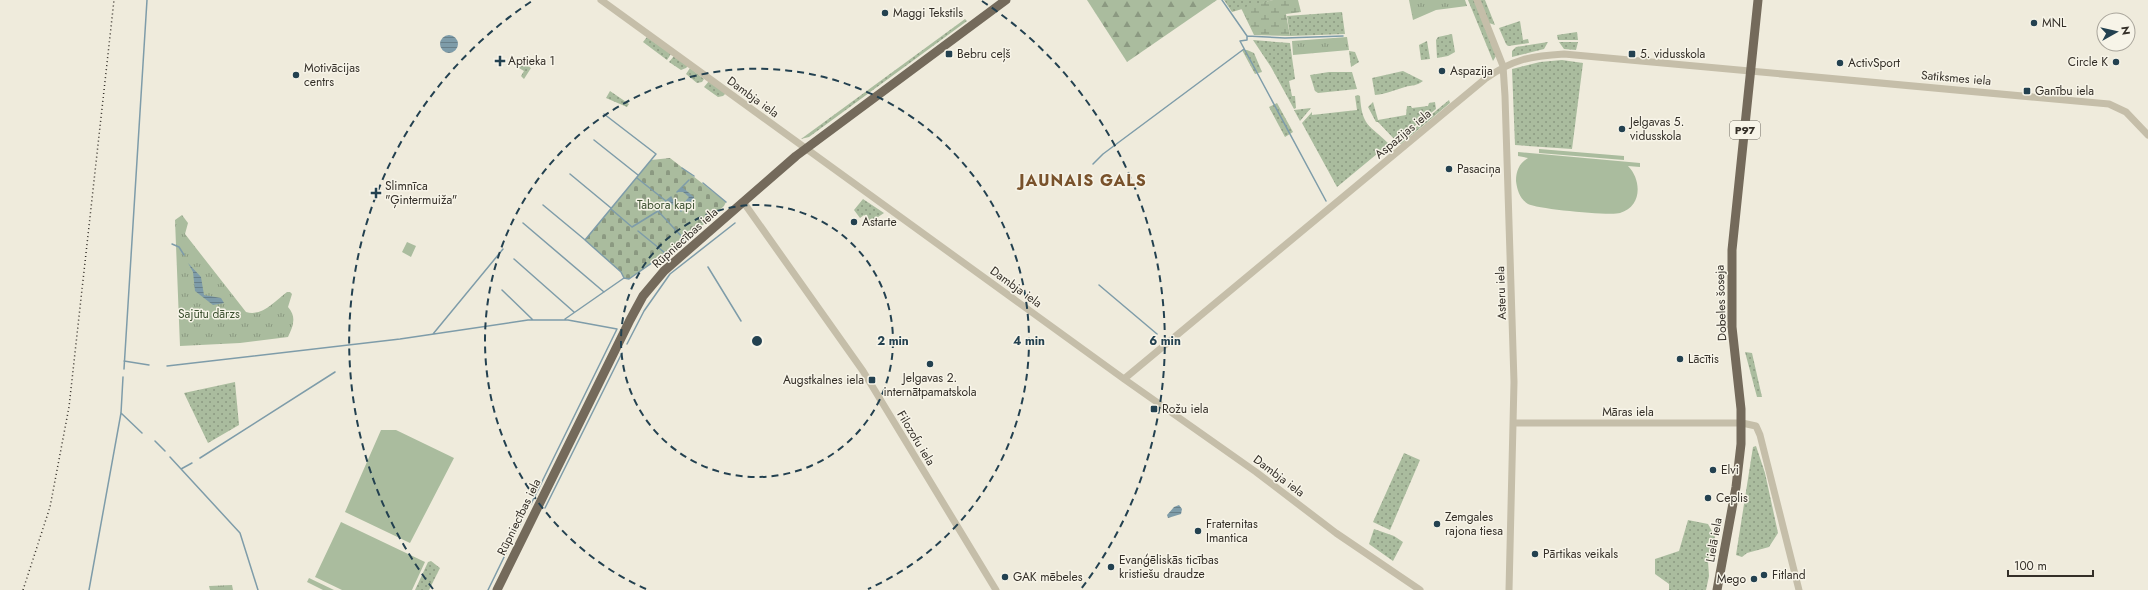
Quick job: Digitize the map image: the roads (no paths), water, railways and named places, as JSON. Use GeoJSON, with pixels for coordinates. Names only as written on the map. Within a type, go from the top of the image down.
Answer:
{"type":"FeatureCollection","features":[{"type":"Feature","properties":{"kind":"main road","name":"Rūpniecības iela"},"geometry":{"type":"LineString","coordinates":[[497,590],[643,296],[674,261],[744,203],[806,148],[1006,0]]}},
{"type":"Feature","properties":{"kind":"main road","name":"Dobeles šoseja"},"geometry":{"type":"LineString","coordinates":[[1742,423],[1732,327],[1731,286],[1733,233],[1758,0]]}},
{"type":"Feature","properties":{"kind":"main road","name":"Lielā iela"},"geometry":{"type":"LineString","coordinates":[[1717,590],[1740,464],[1742,423]]}},
{"type":"Feature","properties":{"kind":"street","name":"Dambja iela"},"geometry":{"type":"LineString","coordinates":[[601,0],[1124,379],[1256,472],[1336,533],[1420,590]]}},
{"type":"Feature","properties":{"kind":"street","name":"Asteru iela"},"geometry":{"type":"LineString","coordinates":[[1477,0],[1503,66],[1510,225],[1514,423],[1509,590]]}},
{"type":"Feature","properties":{"kind":"street","name":"Aspazijas iela"},"geometry":{"type":"LineString","coordinates":[[1124,379],[1503,66],[1533,56],[1564,54],[1751,70]]}},
{"type":"Feature","properties":{"kind":"street","name":"Satiksmes iela"},"geometry":{"type":"LineString","coordinates":[[1751,70],[2109,104],[2126,112],[2148,135]]}},
{"type":"Feature","properties":{"kind":"street","name":"Filozofu iela"},"geometry":{"type":"LineString","coordinates":[[744,203],[863,371],[996,590]]}},
{"type":"Feature","properties":{"kind":"street","name":"Māras iela"},"geometry":{"type":"LineString","coordinates":[[1514,423],[1742,423]]}},
{"type":"Feature","properties":{"kind":"street"},"geometry":{"type":"LineString","coordinates":[[1742,423],[1756,426],[1760,435],[1799,590]]}},
{"type":"Feature","properties":{"kind":"water"},"geometry":{"type":"Polygon","coordinates":[[[449,35],[455,38],[458,44],[455,50],[449,53],[443,50],[440,44],[443,38],[449,35]]]}},
{"type":"Feature","properties":{"kind":"water"},"geometry":{"type":"Polygon","coordinates":[[[682,187],[694,197],[694,199],[681,212],[667,200],[671,197],[680,207],[689,197],[683,192],[677,192],[682,187]]]}},
{"type":"Feature","properties":{"kind":"water"},"geometry":{"type":"Polygon","coordinates":[[[188,263],[201,277],[204,295],[221,298],[224,303],[213,305],[195,291],[193,272],[188,263]]]}},
{"type":"Feature","properties":{"kind":"water"},"geometry":{"type":"Polygon","coordinates":[[[1179,505],[1182,509],[1181,514],[1168,518],[1167,515],[1174,507],[1179,505]]]}},
{"type":"Feature","properties":{"kind":"waterway"},"geometry":{"type":"LineString","coordinates":[[124,369],[147,0]]}},
{"type":"Feature","properties":{"kind":"waterway"},"geometry":{"type":"LineString","coordinates":[[1222,0],[1247,36],[1285,38],[1343,36]]}},
{"type":"Feature","properties":{"kind":"waterway"},"geometry":{"type":"LineString","coordinates":[[1247,36],[1247,40],[1240,41],[1326,201]]}},
{"type":"Feature","properties":{"kind":"waterway"},"geometry":{"type":"LineString","coordinates":[[1093,164],[1103,154],[1244,49]]}},
{"type":"Feature","properties":{"kind":"waterway"},"geometry":{"type":"LineString","coordinates":[[565,319],[624,278],[621,272],[585,240],[656,154],[604,114]]}},
{"type":"Feature","properties":{"kind":"waterway"},"geometry":{"type":"LineString","coordinates":[[594,140],[638,175]]}},
{"type":"Feature","properties":{"kind":"waterway"},"geometry":{"type":"LineString","coordinates":[[682,168],[694,176]]}},
{"type":"Feature","properties":{"kind":"waterway"},"geometry":{"type":"LineString","coordinates":[[570,174],[611,208]]}},
{"type":"Feature","properties":{"kind":"waterway"},"geometry":{"type":"LineString","coordinates":[[637,178],[666,201]]}},
{"type":"Feature","properties":{"kind":"waterway"},"geometry":{"type":"LineString","coordinates":[[677,192],[689,180]]}},
{"type":"Feature","properties":{"kind":"waterway"},"geometry":{"type":"LineString","coordinates":[[703,183],[726,202]]}},
{"type":"Feature","properties":{"kind":"waterway"},"geometry":{"type":"LineString","coordinates":[[611,209],[632,227],[658,211],[671,197]]}},
{"type":"Feature","properties":{"kind":"waterway"},"geometry":{"type":"LineString","coordinates":[[543,205],[584,239]]}},
{"type":"Feature","properties":{"kind":"waterway"},"geometry":{"type":"LineString","coordinates":[[658,211],[684,239]]}},
{"type":"Feature","properties":{"kind":"waterway"},"geometry":{"type":"LineString","coordinates":[[523,223],[604,292]]}},
{"type":"Feature","properties":{"kind":"waterway"},"geometry":{"type":"LineString","coordinates":[[627,344],[644,311],[670,274],[735,223]]}},
{"type":"Feature","properties":{"kind":"waterway"},"geometry":{"type":"LineString","coordinates":[[638,231],[665,253]]}},
{"type":"Feature","properties":{"kind":"waterway"},"geometry":{"type":"LineString","coordinates":[[624,278],[629,279],[693,234]]}},
{"type":"Feature","properties":{"kind":"waterway"},"geometry":{"type":"LineString","coordinates":[[172,244],[179,247],[184,255]]}},
{"type":"Feature","properties":{"kind":"waterway"},"geometry":{"type":"LineString","coordinates":[[433,334],[503,249]]}},
{"type":"Feature","properties":{"kind":"waterway"},"geometry":{"type":"LineString","coordinates":[[514,259],[574,312]]}},
{"type":"Feature","properties":{"kind":"waterway"},"geometry":{"type":"LineString","coordinates":[[708,267],[741,321]]}},
{"type":"Feature","properties":{"kind":"waterway"},"geometry":{"type":"LineString","coordinates":[[1099,285],[1157,334]]}},
{"type":"Feature","properties":{"kind":"waterway"},"geometry":{"type":"LineString","coordinates":[[502,290],[533,320]]}},
{"type":"Feature","properties":{"kind":"waterway"},"geometry":{"type":"LineString","coordinates":[[167,366],[400,339],[528,320],[568,320],[617,329],[531,504]]}},
{"type":"Feature","properties":{"kind":"waterway"},"geometry":{"type":"LineString","coordinates":[[545,508],[622,353]]}},
{"type":"Feature","properties":{"kind":"waterway"},"geometry":{"type":"LineString","coordinates":[[124,361],[149,365]]}},
{"type":"Feature","properties":{"kind":"waterway"},"geometry":{"type":"LineString","coordinates":[[200,458],[335,372]]}},
{"type":"Feature","properties":{"kind":"waterway"},"geometry":{"type":"LineString","coordinates":[[89,590],[121,413],[123,377]]}},
{"type":"Feature","properties":{"kind":"waterway"},"geometry":{"type":"LineString","coordinates":[[121,413],[142,433]]}},
{"type":"Feature","properties":{"kind":"waterway"},"geometry":{"type":"LineString","coordinates":[[155,441],[165,451]]}},
{"type":"Feature","properties":{"kind":"waterway"},"geometry":{"type":"LineString","coordinates":[[170,457],[240,533],[258,590]]}},
{"type":"Feature","properties":{"kind":"waterway"},"geometry":{"type":"LineString","coordinates":[[181,469],[192,463]]}},
{"type":"Feature","properties":{"kind":"waterway"},"geometry":{"type":"LineString","coordinates":[[488,590],[526,512]]}},
{"type":"Feature","properties":{"kind":"railway"},"geometry":{"type":"LineString","coordinates":[[23,590],[50,507],[69,407],[114,0]]}},
{"type":"Feature","properties":{"kind":"place","name":"Maggi Tekstils"},"geometry":{"type":"Point","coordinates":[885,13]}},
{"type":"Feature","properties":{"kind":"place","name":"MNL"},"geometry":{"type":"Point","coordinates":[2034,23]}},
{"type":"Feature","properties":{"kind":"place","name":"Bebru ceļš"},"geometry":{"type":"Point","coordinates":[949,54]}},
{"type":"Feature","properties":{"kind":"place","name":"5. vidusskola"},"geometry":{"type":"Point","coordinates":[1632,54]}},
{"type":"Feature","properties":{"kind":"place","name":"Aptieka 1"},"geometry":{"type":"Point","coordinates":[500,61]}},
{"type":"Feature","properties":{"kind":"place","name":"Circle K"},"geometry":{"type":"Point","coordinates":[2116,62]}},
{"type":"Feature","properties":{"kind":"place","name":"ActivSport"},"geometry":{"type":"Point","coordinates":[1840,63]}},
{"type":"Feature","properties":{"kind":"place","name":"Aspazija"},"geometry":{"type":"Point","coordinates":[1442,71]}},
{"type":"Feature","properties":{"kind":"place","name":"Motivācijas centrs"},"geometry":{"type":"Point","coordinates":[296,75]}},
{"type":"Feature","properties":{"kind":"place","name":"Ganību iela"},"geometry":{"type":"Point","coordinates":[2027,91]}},
{"type":"Feature","properties":{"kind":"place","name":"Jelgavas 5. vidusskola"},"geometry":{"type":"Point","coordinates":[1622,129]}},
{"type":"Feature","properties":{"kind":"place","name":"Pasaciņa"},"geometry":{"type":"Point","coordinates":[1449,169]}},
{"type":"Feature","properties":{"kind":"place","name":"Slimnīca \"Ģintermuiža\""},"geometry":{"type":"Point","coordinates":[376,193]}},
{"type":"Feature","properties":{"kind":"place","name":"Astarte"},"geometry":{"type":"Point","coordinates":[854,222]}},
{"type":"Feature","properties":{"kind":"place","name":"Lācītis"},"geometry":{"type":"Point","coordinates":[1680,359]}},
{"type":"Feature","properties":{"kind":"place","name":"Jelgavas 2. internātpamatskola"},"geometry":{"type":"Point","coordinates":[930,364]}},
{"type":"Feature","properties":{"kind":"place","name":"Augstkalnes iela"},"geometry":{"type":"Point","coordinates":[872,380]}},
{"type":"Feature","properties":{"kind":"place","name":"Rožu iela"},"geometry":{"type":"Point","coordinates":[1154,409]}},
{"type":"Feature","properties":{"kind":"place","name":"Elvi"},"geometry":{"type":"Point","coordinates":[1713,470]}},
{"type":"Feature","properties":{"kind":"place","name":"Ceplis"},"geometry":{"type":"Point","coordinates":[1708,498]}},
{"type":"Feature","properties":{"kind":"place","name":"Zemgales rajona tiesa"},"geometry":{"type":"Point","coordinates":[1437,524]}},
{"type":"Feature","properties":{"kind":"place","name":"Fraternitas Imantica"},"geometry":{"type":"Point","coordinates":[1198,531]}},
{"type":"Feature","properties":{"kind":"place","name":"Pārtikas veikals"},"geometry":{"type":"Point","coordinates":[1535,554]}},
{"type":"Feature","properties":{"kind":"place","name":"Evanģēliskās ticības kristiešu draudze"},"geometry":{"type":"Point","coordinates":[1111,567]}},
{"type":"Feature","properties":{"kind":"place","name":"Fitland"},"geometry":{"type":"Point","coordinates":[1764,575]}},
{"type":"Feature","properties":{"kind":"place","name":"GAK mēbeles"},"geometry":{"type":"Point","coordinates":[1005,577]}},
{"type":"Feature","properties":{"kind":"place","name":"Mego"},"geometry":{"type":"Point","coordinates":[1754,579]}},
{"type":"Feature","properties":{"kind":"district","name":"JAUNAIS GALS"},"geometry":{"type":"Point","coordinates":[1083,180]}},
{"type":"Feature","properties":{"kind":"park label","name":"Tabora kapi"},"geometry":{"type":"Point","coordinates":[666,205]}},
{"type":"Feature","properties":{"kind":"park label","name":"Sajūtu dārzs"},"geometry":{"type":"Point","coordinates":[209,314]}}]}
